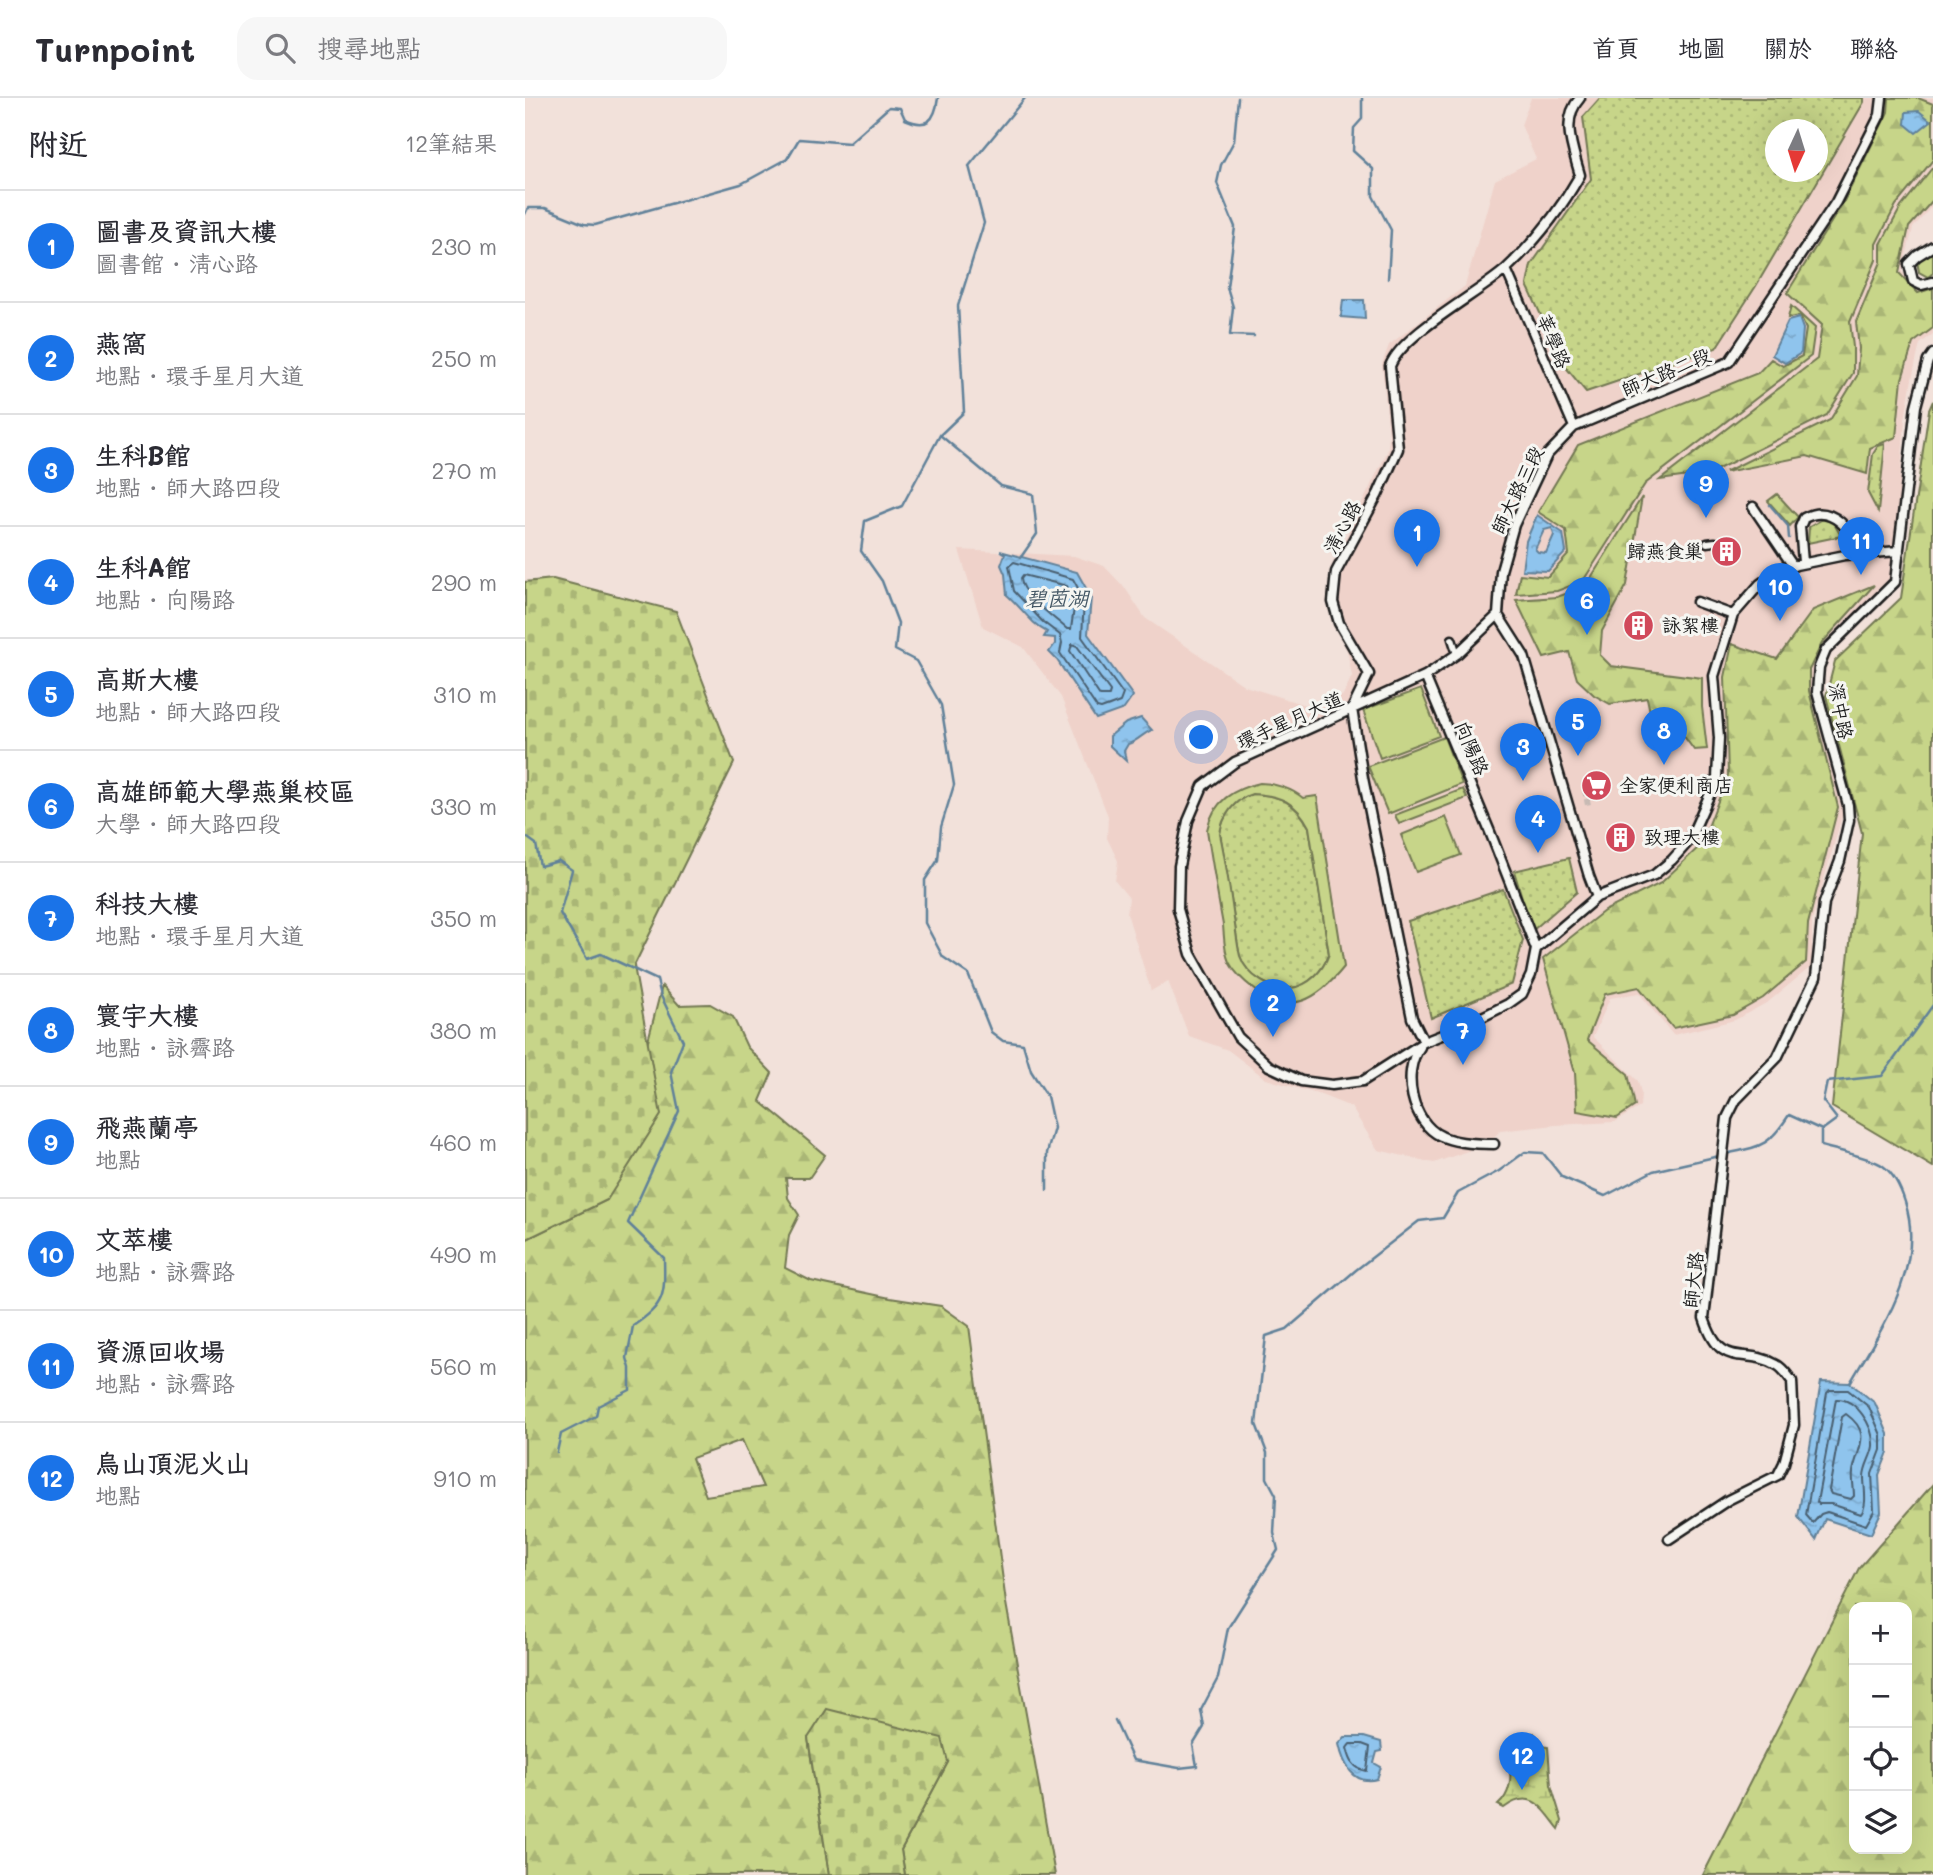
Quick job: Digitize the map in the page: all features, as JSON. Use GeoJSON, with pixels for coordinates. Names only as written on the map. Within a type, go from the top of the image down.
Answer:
{"type":"FeatureCollection","features":[{"type":"Feature","properties":{"kind":"street","name":"清心路"},"geometry":{"type":"LineString","coordinates":[[1352,709],[1369,674],[1339,623],[1333,601],[1336,572],[1378,494],[1398,449],[1390,366],[1395,355],[1412,340],[1506,269],[1566,199],[1580,175],[1568,122],[1572,107],[1580,98]]}},
{"type":"Feature","properties":{"kind":"street","name":"師大路二段"},"geometry":{"type":"LineString","coordinates":[[1574,427],[1730,362],[1836,202],[1880,115],[1882,98]]}},
{"type":"Feature","properties":{"kind":"street"},"geometry":{"type":"LineString","coordinates":[[1933,246],[1909,264],[1913,281],[1921,285],[1933,282]]}},
{"type":"Feature","properties":{"kind":"street","name":"莘學路"},"geometry":{"type":"LineString","coordinates":[[1506,269],[1574,427]]}},
{"type":"Feature","properties":{"kind":"street","name":"深中路"},"geometry":{"type":"LineString","coordinates":[[1816,977],[1823,903],[1840,861],[1849,820],[1848,805],[1817,692],[1819,667],[1826,650],[1895,582],[1916,405],[1928,361],[1933,354]]}},
{"type":"Feature","properties":{"kind":"street","name":"師大路三段"},"geometry":{"type":"LineString","coordinates":[[1498,615],[1501,571],[1514,525],[1547,455],[1574,427]]}},
{"type":"Feature","properties":{"kind":"street"},"geometry":{"type":"LineString","coordinates":[[1753,507],[1794,566]]}},
{"type":"Feature","properties":{"kind":"street"},"geometry":{"type":"LineString","coordinates":[[1803,562],[1800,527],[1804,518],[1819,514],[1835,518],[1850,531],[1864,554]]}},
{"type":"Feature","properties":{"kind":"street"},"geometry":{"type":"LineString","coordinates":[[1536,949],[1597,897],[1654,875],[1689,841],[1717,778],[1719,738],[1714,676],[1733,615],[1760,584],[1774,574],[1803,562],[1885,551],[1897,552]]}},
{"type":"Feature","properties":{"kind":"street"},"geometry":{"type":"LineString","coordinates":[[1697,602],[1721,614],[1733,615]]}},
{"type":"Feature","properties":{"kind":"street"},"geometry":{"type":"LineString","coordinates":[[1498,615],[1524,656],[1597,897]]}},
{"type":"Feature","properties":{"kind":"street","name":"環手星月大道"},"geometry":{"type":"LineString","coordinates":[[1498,615],[1457,654],[1425,676],[1235,762],[1203,786],[1188,821],[1179,866],[1178,909],[1191,954],[1238,1037],[1269,1066],[1301,1081],[1332,1085],[1363,1081],[1424,1042],[1508,1004],[1522,994],[1531,975],[1536,949]]}},
{"type":"Feature","properties":{"kind":"street"},"geometry":{"type":"LineString","coordinates":[[1452,639],[1457,654]]}},
{"type":"Feature","properties":{"kind":"street","name":"向陽路"},"geometry":{"type":"LineString","coordinates":[[1425,676],[1536,949]]}},
{"type":"Feature","properties":{"kind":"street"},"geometry":{"type":"LineString","coordinates":[[1352,709],[1363,778],[1412,1018],[1424,1042],[1413,1060],[1409,1086],[1425,1126],[1442,1137],[1494,1144]]}},
{"type":"Feature","properties":{"kind":"street"},"geometry":{"type":"LineString","coordinates":[[1541,817],[1538,818],[1542,826]]}},
{"type":"Feature","properties":{"kind":"street","name":"師大路"},"geometry":{"type":"LineString","coordinates":[[1669,1539],[1728,1500],[1778,1475],[1794,1425],[1793,1381],[1777,1365],[1732,1355],[1718,1346],[1704,1318],[1727,1118],[1736,1100],[1777,1058],[1816,977]]}},
{"type":"Feature","properties":{"kind":"shaded area"},"geometry":{"type":"Polygon","coordinates":[[[1531,98],[1933,98],[1933,205],[1913,228],[1902,272],[1920,290],[1933,285],[1933,334],[1920,344],[1912,379],[1905,419],[1895,553],[1889,583],[1826,643],[1815,660],[1813,690],[1844,809],[1812,921],[1812,966],[1768,1002],[1735,1020],[1673,1035],[1639,993],[1610,998],[1593,1037],[1638,1081],[1640,1107],[1615,1122],[1500,1131],[1487,1144],[1434,1163],[1378,1150],[1351,1107],[1266,1079],[1228,1050],[1189,1036],[1168,981],[1151,991],[1127,913],[1129,898],[1115,881],[1118,861],[1107,838],[1108,816],[1061,697],[1023,647],[983,627],[959,550],[1074,556],[1104,566],[1125,588],[1145,618],[1245,686],[1311,707],[1327,705],[1343,695],[1352,676],[1347,650],[1329,609],[1331,567],[1388,450],[1382,364],[1389,345],[1465,286],[1495,180],[1536,159],[1521,125],[1531,98]]]}},
{"type":"Feature","properties":{"kind":"green space"},"geometry":{"type":"Polygon","coordinates":[[[1600,98],[1864,98],[1828,163],[1828,119],[1765,119],[1765,182],[1817,182],[1716,348],[1586,392],[1564,365],[1527,285],[1531,265],[1591,179],[1583,117],[1600,98]]]}},
{"type":"Feature","properties":{"kind":"green space"},"geometry":{"type":"Polygon","coordinates":[[[1889,98],[1918,98],[1933,104],[1933,160],[1896,205],[1876,244],[1876,260],[1850,322],[1853,373],[1827,415],[1710,473],[1660,480],[1817,359],[1822,325],[1787,293],[1843,203],[1888,112],[1889,98]]]}},
{"type":"Feature","properties":{"kind":"green space"},"geometry":{"type":"Polygon","coordinates":[[[1933,167],[1933,200],[1909,227],[1899,273],[1918,293],[1933,288],[1933,328],[1913,343],[1902,379],[1896,437],[1870,448],[1867,474],[1807,456],[1725,472],[1830,420],[1857,376],[1859,348],[1856,322],[1881,262],[1881,244],[1901,207],[1933,167]]]}},
{"type":"Feature","properties":{"kind":"green space"},"geometry":{"type":"Polygon","coordinates":[[[1933,253],[1933,273],[1928,277],[1919,272],[1917,261],[1933,253]]]}},
{"type":"Feature","properties":{"kind":"green space"},"geometry":{"type":"Polygon","coordinates":[[[1791,306],[1815,328],[1811,356],[1645,484],[1583,581],[1557,591],[1516,594],[1520,574],[1548,577],[1569,554],[1566,530],[1538,512],[1578,445],[1758,373],[1771,359],[1783,366],[1802,356],[1806,329],[1800,316],[1788,318],[1791,306]]]}},
{"type":"Feature","properties":{"kind":"green space"},"geometry":{"type":"Polygon","coordinates":[[[1933,401],[1933,1167],[1832,1107],[1862,833],[1826,696],[1835,661],[1901,598],[1929,410],[1933,401]]]}},
{"type":"Feature","properties":{"kind":"green space"},"geometry":{"type":"Polygon","coordinates":[[[1885,444],[1878,512],[1868,493],[1873,454],[1878,446],[1885,444]]]}},
{"type":"Feature","properties":{"kind":"green space"},"geometry":{"type":"Polygon","coordinates":[[[1777,494],[1798,517],[1790,526],[1768,501],[1777,494]]]}},
{"type":"Feature","properties":{"kind":"green space"},"geometry":{"type":"Polygon","coordinates":[[[1642,497],[1627,585],[1602,631],[1600,655],[1611,666],[1702,678],[1707,749],[1694,750],[1669,716],[1650,712],[1647,698],[1610,704],[1594,695],[1577,679],[1569,652],[1544,658],[1516,600],[1557,597],[1585,587],[1642,497]]]}},
{"type":"Feature","properties":{"kind":"green space"},"geometry":{"type":"Polygon","coordinates":[[[1823,519],[1833,522],[1841,536],[1808,543],[1809,527],[1823,519]]]}},
{"type":"Feature","properties":{"kind":"green space"},"geometry":{"type":"Polygon","coordinates":[[[553,579],[676,611],[734,763],[634,966],[661,1115],[607,1200],[525,1240],[525,582],[553,579]]]}},
{"type":"Feature","properties":{"kind":"green space"},"geometry":{"type":"Polygon","coordinates":[[[1874,585],[1822,643],[1809,670],[1809,691],[1838,807],[1808,924],[1806,962],[1763,998],[1733,1015],[1673,1028],[1639,987],[1605,994],[1587,1040],[1628,1074],[1635,1106],[1617,1118],[1577,1111],[1575,1073],[1543,959],[1604,911],[1661,883],[1701,845],[1728,775],[1725,677],[1732,644],[1777,659],[1813,610],[1874,585]]]}},
{"type":"Feature","properties":{"kind":"green space"},"geometry":{"type":"Polygon","coordinates":[[[1421,689],[1439,736],[1380,758],[1363,710],[1421,689]]]}},
{"type":"Feature","properties":{"kind":"green space"},"geometry":{"type":"Polygon","coordinates":[[[1444,737],[1462,784],[1388,814],[1368,766],[1444,737]]]}},
{"type":"Feature","properties":{"kind":"green space"},"geometry":{"type":"Polygon","coordinates":[[[1260,783],[1289,789],[1303,798],[1317,796],[1344,967],[1314,995],[1292,1003],[1267,998],[1237,973],[1229,962],[1207,830],[1219,804],[1233,793],[1260,783]],[[1246,796],[1235,804],[1223,821],[1220,834],[1240,956],[1248,970],[1261,981],[1276,987],[1298,987],[1315,977],[1329,954],[1309,827],[1293,806],[1279,798],[1246,796]]]}},
{"type":"Feature","properties":{"kind":"green space"},"geometry":{"type":"Polygon","coordinates":[[[1463,789],[1467,798],[1399,824],[1395,815],[1463,789]]]}},
{"type":"Feature","properties":{"kind":"green space"},"geometry":{"type":"Polygon","coordinates":[[[1252,794],[1271,796],[1286,802],[1298,811],[1309,827],[1329,954],[1315,976],[1298,987],[1276,987],[1261,981],[1248,970],[1240,956],[1220,834],[1230,809],[1252,794]]]}},
{"type":"Feature","properties":{"kind":"green space"},"geometry":{"type":"Polygon","coordinates":[[[1446,817],[1461,855],[1416,872],[1401,835],[1446,817]]]}},
{"type":"Feature","properties":{"kind":"green space"},"geometry":{"type":"Polygon","coordinates":[[[1569,858],[1577,892],[1532,931],[1514,871],[1569,858]]]}},
{"type":"Feature","properties":{"kind":"green space"},"geometry":{"type":"Polygon","coordinates":[[[1503,889],[1523,940],[1512,984],[1431,1018],[1408,921],[1503,889]]]}},
{"type":"Feature","properties":{"kind":"green space"},"geometry":{"type":"Polygon","coordinates":[[[662,986],[679,1005],[710,1004],[733,1017],[747,1047],[772,1073],[760,1101],[825,1155],[809,1178],[786,1178],[788,1198],[799,1215],[789,1235],[785,1268],[811,1281],[941,1306],[969,1326],[1006,1603],[1055,1875],[905,1875],[901,1850],[948,1762],[808,1738],[829,1875],[525,1875],[525,1240],[607,1200],[662,986]],[[742,1440],[692,1458],[706,1496],[763,1487],[742,1440]]]}},
{"type":"Feature","properties":{"kind":"green space"},"geometry":{"type":"Polygon","coordinates":[[[1933,1484],[1933,1875],[1703,1875],[1859,1568],[1933,1484]]]}},
{"type":"Feature","properties":{"kind":"green space"},"geometry":{"type":"Polygon","coordinates":[[[827,1709],[942,1738],[948,1762],[901,1850],[905,1875],[829,1875],[808,1738],[827,1709]]]}},
{"type":"Feature","properties":{"kind":"green space"},"geometry":{"type":"Polygon","coordinates":[[[1534,1733],[1542,1746],[1548,1747],[1551,1785],[1562,1821],[1559,1829],[1542,1808],[1529,1800],[1514,1802],[1504,1808],[1498,1805],[1509,1786],[1508,1763],[1512,1760],[1515,1743],[1534,1733]]]}},
{"type":"Feature","properties":{"kind":"water"},"geometry":{"type":"Polygon","coordinates":[[[1919,111],[1931,121],[1916,133],[1905,124],[1906,112],[1919,111]]]}},
{"type":"Feature","properties":{"kind":"water"},"geometry":{"type":"Polygon","coordinates":[[[1343,300],[1364,300],[1365,319],[1341,317],[1343,300]]]}},
{"type":"Feature","properties":{"kind":"water"},"geometry":{"type":"Polygon","coordinates":[[[1799,318],[1803,329],[1801,353],[1785,363],[1772,355],[1788,321],[1799,318]]]}},
{"type":"Feature","properties":{"kind":"water"},"geometry":{"type":"Polygon","coordinates":[[[1537,515],[1563,533],[1566,552],[1548,571],[1522,570],[1526,541],[1537,515]],[[1552,528],[1544,530],[1535,549],[1546,553],[1554,535],[1552,528]]]}},
{"type":"Feature","properties":{"kind":"water","name":"碧茵湖"},"geometry":{"type":"Polygon","coordinates":[[[1000,551],[1077,572],[1091,597],[1088,634],[1133,696],[1124,709],[1096,719],[1049,652],[1055,644],[1055,638],[1044,637],[1047,632],[1007,595],[1005,574],[1001,565],[1005,554],[1000,551]]]}},
{"type":"Feature","properties":{"kind":"water"},"geometry":{"type":"Polygon","coordinates":[[[1141,718],[1152,730],[1128,744],[1124,751],[1126,761],[1110,746],[1110,736],[1126,723],[1141,718]]]}},
{"type":"Feature","properties":{"kind":"water"},"geometry":{"type":"Polygon","coordinates":[[[1821,1382],[1850,1383],[1875,1403],[1888,1434],[1888,1452],[1879,1475],[1881,1512],[1871,1534],[1825,1519],[1816,1540],[1798,1517],[1821,1382]]]}},
{"type":"Feature","properties":{"kind":"water"},"geometry":{"type":"Polygon","coordinates":[[[1345,1737],[1364,1737],[1381,1742],[1382,1751],[1377,1752],[1374,1763],[1381,1767],[1377,1779],[1355,1776],[1346,1765],[1339,1744],[1345,1737]]]}},
{"type":"Feature","properties":{"kind":"waterway"},"geometry":{"type":"LineString","coordinates":[[525,214],[528,208],[545,208],[584,224],[595,225],[741,184],[787,159],[799,139],[849,143],[889,107],[900,108],[905,119],[924,123],[929,121],[935,112],[938,98]]}},
{"type":"Feature","properties":{"kind":"waterway"},"geometry":{"type":"LineString","coordinates":[[1021,557],[1037,534],[1033,494],[1001,486],[940,435],[964,412],[958,306],[984,223],[969,166],[1025,98]]}},
{"type":"Feature","properties":{"kind":"waterway"},"geometry":{"type":"LineString","coordinates":[[1238,98],[1234,141],[1221,165],[1217,183],[1235,227],[1227,287],[1233,307],[1230,335],[1254,336]]}},
{"type":"Feature","properties":{"kind":"waterway"},"geometry":{"type":"LineString","coordinates":[[1362,98],[1362,119],[1354,128],[1353,151],[1373,169],[1373,196],[1391,230],[1388,279]]}},
{"type":"Feature","properties":{"kind":"waterway"},"geometry":{"type":"LineString","coordinates":[[940,435],[902,506],[865,521],[861,551],[882,581],[898,623],[895,650],[916,661],[941,705],[954,785],[941,827],[938,860],[925,880],[925,923],[943,957],[968,974],[991,1032],[1003,1041],[1023,1044],[1031,1071],[1047,1096],[1054,1128],[1047,1153],[1047,1190]]}},
{"type":"Feature","properties":{"kind":"waterway"},"geometry":{"type":"LineString","coordinates":[[1770,505],[1788,526],[1789,538]]}},
{"type":"Feature","properties":{"kind":"waterway"},"geometry":{"type":"LineString","coordinates":[[525,836],[536,844],[540,866],[559,861],[572,870],[560,913],[587,959],[601,954],[657,980],[661,996],[683,1041],[671,1072],[679,1111],[628,1223],[664,1258],[661,1298],[657,1305],[633,1326],[627,1358],[630,1390],[598,1406],[596,1416],[561,1434],[557,1452]]}},
{"type":"Feature","properties":{"kind":"waterway"},"geometry":{"type":"LineString","coordinates":[[1725,1154],[1763,1143],[1789,1115],[1822,1130],[1837,1119],[1823,1101],[1827,1082],[1882,1076],[1933,1005]]}},
{"type":"Feature","properties":{"kind":"waterway"},"geometry":{"type":"LineString","coordinates":[[1821,1131],[1821,1146],[1871,1160],[1887,1169],[1901,1192],[1910,1226],[1910,1250],[1897,1297],[1850,1383]]}},
{"type":"Feature","properties":{"kind":"waterway"},"geometry":{"type":"LineString","coordinates":[[1115,1721],[1133,1760],[1179,1768],[1197,1766],[1193,1745],[1204,1727],[1201,1710],[1218,1678],[1228,1628],[1278,1550],[1274,1533],[1276,1495],[1267,1478],[1267,1453],[1256,1424],[1266,1336],[1287,1329],[1419,1221],[1443,1218],[1458,1193],[1499,1171],[1525,1152],[1543,1153],[1562,1177],[1605,1196],[1653,1171],[1719,1156]]}},
{"type":"Feature","properties":{"kind":"tunnel"},"geometry":{"type":"LineString","coordinates":[[1585,790],[1588,805]]}},
{"type":"Feature","properties":{"kind":"tunnel"},"geometry":{"type":"LineString","coordinates":[[1539,811],[1544,835]]}},
{"type":"Feature","properties":{"kind":"place","name":"飛燕蘭亭"},"geometry":{"type":"Point","coordinates":[1706,518]}},
{"type":"Feature","properties":{"kind":"place","name":"歸燕食巢"},"geometry":{"type":"Point","coordinates":[1726,551]}},
{"type":"Feature","properties":{"kind":"place","name":"圖書及資訊大樓"},"geometry":{"type":"Point","coordinates":[1417,567]}},
{"type":"Feature","properties":{"kind":"place","name":"資源回收場"},"geometry":{"type":"Point","coordinates":[1861,575]}},
{"type":"Feature","properties":{"kind":"place","name":"文萃樓"},"geometry":{"type":"Point","coordinates":[1780,621]}},
{"type":"Feature","properties":{"kind":"place","name":"詠絮樓"},"geometry":{"type":"Point","coordinates":[1639,625]}},
{"type":"Feature","properties":{"kind":"place","name":"高雄師範大學燕巢校區"},"geometry":{"type":"Point","coordinates":[1587,635]}},
{"type":"Feature","properties":{"kind":"place","name":"高斯大樓"},"geometry":{"type":"Point","coordinates":[1578,756]}},
{"type":"Feature","properties":{"kind":"place","name":"寰宇大樓"},"geometry":{"type":"Point","coordinates":[1664,765]}},
{"type":"Feature","properties":{"kind":"place","name":"生科B館"},"geometry":{"type":"Point","coordinates":[1523,781]}},
{"type":"Feature","properties":{"kind":"place","name":"全家便利商店"},"geometry":{"type":"Point","coordinates":[1596,785]}},
{"type":"Feature","properties":{"kind":"place","name":"致理大樓"},"geometry":{"type":"Point","coordinates":[1621,837]}},
{"type":"Feature","properties":{"kind":"place","name":"生科A館"},"geometry":{"type":"Point","coordinates":[1538,853]}},
{"type":"Feature","properties":{"kind":"place","name":"燕窩"},"geometry":{"type":"Point","coordinates":[1273,1037]}},
{"type":"Feature","properties":{"kind":"place","name":"科技大樓"},"geometry":{"type":"Point","coordinates":[1463,1065]}},
{"type":"Feature","properties":{"kind":"place","name":"烏山頂泥火山"},"geometry":{"type":"Point","coordinates":[1522,1790]}}]}
